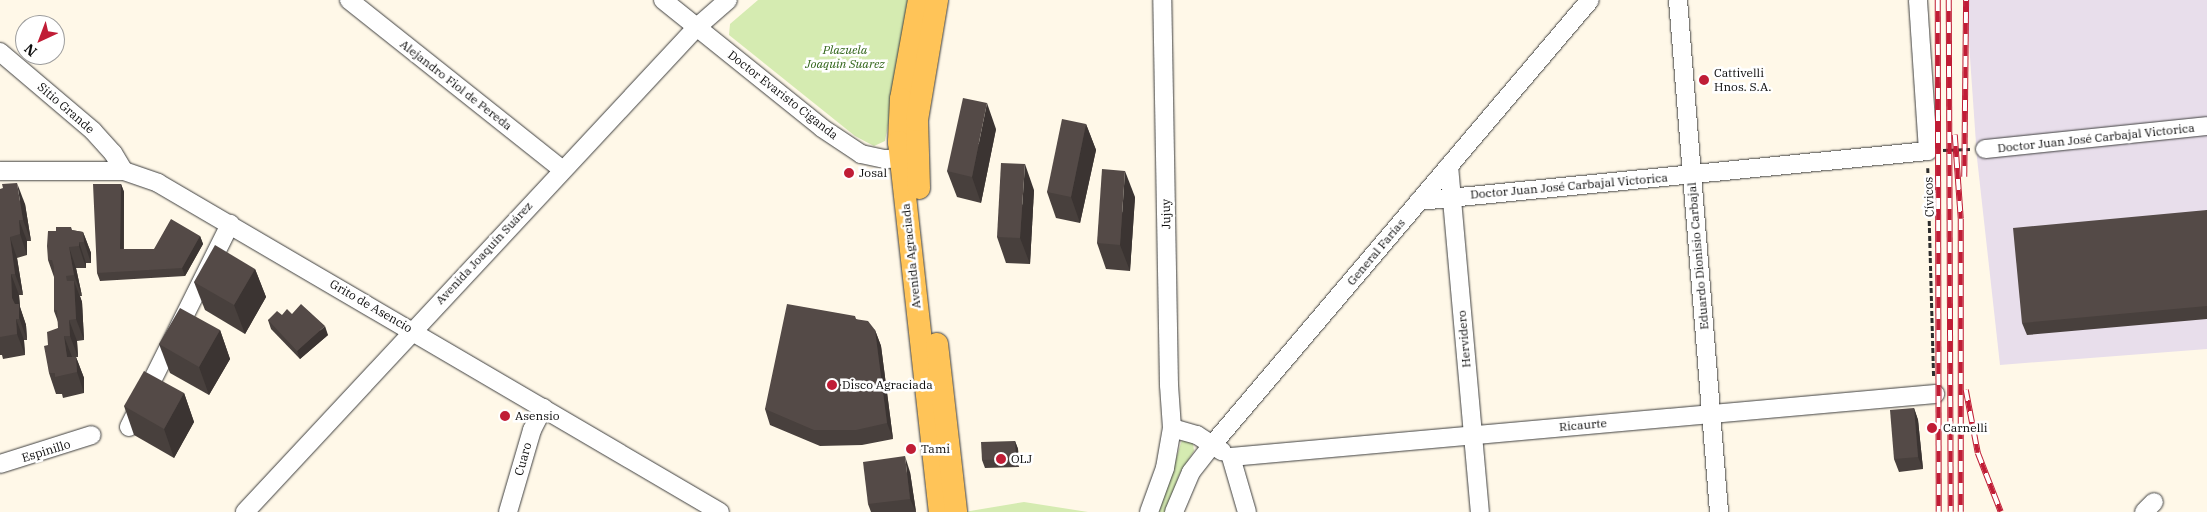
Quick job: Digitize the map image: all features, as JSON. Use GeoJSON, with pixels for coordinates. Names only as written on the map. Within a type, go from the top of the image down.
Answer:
{"type":"FeatureCollection","features":[{"type":"Feature","properties":{"kind":"main road","name":"Avenida Agraciada"},"geometry":{"type":"LineString","coordinates":[[919,0],[901,99],[956,512]]}},
{"type":"Feature","properties":{"kind":"main road","name":"Avenida Agraciada"},"geometry":{"type":"LineString","coordinates":[[937,0],[908,158],[940,512]]}},
{"type":"Feature","properties":{"kind":"street","name":"Alejandro Fiol de Pereda"},"geometry":{"type":"LineString","coordinates":[[349,0],[563,170]]}},
{"type":"Feature","properties":{"kind":"street","name":"Doctor Evaristo Ciganda"},"geometry":{"type":"LineString","coordinates":[[663,0],[822,128],[861,154],[875,158],[908,158]]}},
{"type":"Feature","properties":{"kind":"street","name":"Avenida Joaquín Suárez"},"geometry":{"type":"LineString","coordinates":[[246,512],[412,330],[697,27],[728,0]]}},
{"type":"Feature","properties":{"kind":"street","name":"Jujuy"},"geometry":{"type":"LineString","coordinates":[[1150,512],[1163,474],[1172,428],[1169,384],[1162,0]]}},
{"type":"Feature","properties":{"kind":"street","name":"General Farías"},"geometry":{"type":"LineString","coordinates":[[1174,512],[1192,472],[1213,444],[1590,0]]}},
{"type":"Feature","properties":{"kind":"street","name":"Eduardo Dionisio Carbajal"},"geometry":{"type":"LineString","coordinates":[[1678,0],[1719,512]]}},
{"type":"Feature","properties":{"kind":"street"},"geometry":{"type":"LineString","coordinates":[[1918,0],[1928,150]]}},
{"type":"Feature","properties":{"kind":"street","name":"Sitio Grande"},"geometry":{"type":"LineString","coordinates":[[0,52],[94,131],[113,153],[124,172]]}},
{"type":"Feature","properties":{"kind":"street","name":"Doctor Juan José Carbajal Victorica"},"geometry":{"type":"LineString","coordinates":[[1985,149],[2207,126]]}},
{"type":"Feature","properties":{"kind":"street","name":"Doctor Juan José Carbajal Victorica"},"geometry":{"type":"LineString","coordinates":[[1419,201],[1928,150]]}},
{"type":"Feature","properties":{"kind":"street","name":"Hervidero"},"geometry":{"type":"LineString","coordinates":[[1449,166],[1480,512]]}},
{"type":"Feature","properties":{"kind":"street","name":"Grito de Asencio"},"geometry":{"type":"LineString","coordinates":[[0,171],[124,172],[158,183],[720,512]]}},
{"type":"Feature","properties":{"kind":"street"},"geometry":{"type":"LineString","coordinates":[[129,427],[230,224]]}},
{"type":"Feature","properties":{"kind":"street","name":"Ricaurte"},"geometry":{"type":"LineString","coordinates":[[1231,457],[1935,394]]}},
{"type":"Feature","properties":{"kind":"street","name":"Cuaro"},"geometry":{"type":"LineString","coordinates":[[508,512],[532,430],[543,408]]}},
{"type":"Feature","properties":{"kind":"street"},"geometry":{"type":"LineString","coordinates":[[1172,428],[1213,444],[1231,457],[1247,512]]}},
{"type":"Feature","properties":{"kind":"street","name":"Espinillo"},"geometry":{"type":"LineString","coordinates":[[0,464],[92,435]]}},
{"type":"Feature","properties":{"kind":"path"},"geometry":{"type":"LineString","coordinates":[[1928,150],[1985,149]]}},
{"type":"Feature","properties":{"kind":"path","name":"Cívicos"},"geometry":{"type":"LineString","coordinates":[[1928,150],[1935,394]]}},
{"type":"Feature","properties":{"kind":"shaded area"},"geometry":{"type":"Polygon","coordinates":[[[1966,0],[2207,0],[2207,349],[2000,365],[1977,158],[1966,0]]]}},
{"type":"Feature","properties":{"kind":"green space","name":"Plazuela Joaquin Suarez"},"geometry":{"type":"Polygon","coordinates":[[[758,0],[912,0],[885,141],[874,146],[855,136],[729,35],[730,24],[758,0]]]}},
{"type":"Feature","properties":{"kind":"green space"},"geometry":{"type":"Polygon","coordinates":[[[1182,440],[1193,443],[1194,451],[1180,473],[1165,512],[1159,512],[1182,440]]]}},
{"type":"Feature","properties":{"kind":"green space"},"geometry":{"type":"Polygon","coordinates":[[[1024,502],[1088,512],[964,512],[1024,502]]]}},
{"type":"Feature","properties":{"kind":"building"},"geometry":{"type":"Polygon","coordinates":[[[963,98],[987,103],[972,177],[947,171],[963,98]]]}},
{"type":"Feature","properties":{"kind":"building"},"geometry":{"type":"Polygon","coordinates":[[[1062,119],[1086,124],[1071,197],[1047,192],[1062,119]]]}},
{"type":"Feature","properties":{"kind":"building"},"geometry":{"type":"Polygon","coordinates":[[[1001,163],[1025,164],[1020,238],[997,237],[1001,163]]]}},
{"type":"Feature","properties":{"kind":"building"},"geometry":{"type":"Polygon","coordinates":[[[1102,169],[1125,171],[1120,245],[1097,243],[1102,169]]]}},
{"type":"Feature","properties":{"kind":"building"},"geometry":{"type":"Polygon","coordinates":[[[17,183],[23,220],[19,220],[20,234],[10,237],[15,274],[11,274],[12,298],[15,304],[19,304],[19,319],[16,319],[17,334],[0,337],[0,189],[3,188],[2,184],[17,183]]]}},
{"type":"Feature","properties":{"kind":"building"},"geometry":{"type":"Polygon","coordinates":[[[93,184],[121,184],[120,249],[154,249],[171,219],[200,236],[182,268],[97,273],[93,184]]]}},
{"type":"Feature","properties":{"kind":"building"},"geometry":{"type":"Polygon","coordinates":[[[2207,210],[2207,306],[2022,323],[2013,228],[2207,210]]]}},
{"type":"Feature","properties":{"kind":"building"},"geometry":{"type":"Polygon","coordinates":[[[56,227],[71,227],[71,230],[83,232],[84,242],[79,242],[79,246],[69,247],[74,275],[66,276],[67,281],[74,281],[76,319],[69,320],[70,336],[64,336],[67,357],[76,357],[77,372],[55,377],[55,373],[49,373],[44,346],[48,345],[47,332],[58,328],[57,310],[54,311],[54,267],[52,260],[48,260],[47,246],[48,231],[56,231],[56,227]]]}},
{"type":"Feature","properties":{"kind":"building"},"geometry":{"type":"Polygon","coordinates":[[[215,245],[255,269],[234,305],[194,282],[215,245]]]}},
{"type":"Feature","properties":{"kind":"building"},"geometry":{"type":"Polygon","coordinates":[[[301,304],[325,326],[297,351],[268,320],[277,311],[282,315],[287,309],[292,314],[301,304]]]}},
{"type":"Feature","properties":{"kind":"building","name":"Disco Agraciada"},"geometry":{"type":"Polygon","coordinates":[[[787,304],[855,316],[855,319],[868,321],[875,330],[887,423],[856,430],[814,430],[765,409],[787,304]]]}},
{"type":"Feature","properties":{"kind":"building"},"geometry":{"type":"Polygon","coordinates":[[[180,308],[220,330],[199,367],[159,344],[180,308]]]}},
{"type":"Feature","properties":{"kind":"building"},"geometry":{"type":"Polygon","coordinates":[[[144,371],[184,393],[164,429],[124,406],[144,371]]]}},
{"type":"Feature","properties":{"kind":"building"},"geometry":{"type":"Polygon","coordinates":[[[1914,408],[1918,457],[1894,459],[1890,410],[1914,408]]]}},
{"type":"Feature","properties":{"kind":"building"},"geometry":{"type":"Polygon","coordinates":[[[1015,441],[1016,459],[982,460],[981,442],[1015,441]]]}},
{"type":"Feature","properties":{"kind":"building"},"geometry":{"type":"Polygon","coordinates":[[[905,456],[910,499],[868,504],[863,462],[905,456]]]}},
{"type":"Feature","properties":{"kind":"railway"},"geometry":{"type":"LineString","coordinates":[[1938,0],[1939,512]]}},
{"type":"Feature","properties":{"kind":"railway"},"geometry":{"type":"LineString","coordinates":[[1949,0],[1951,512]]}},
{"type":"Feature","properties":{"kind":"railway"},"geometry":{"type":"LineString","coordinates":[[1964,177],[1966,0]]}},
{"type":"Feature","properties":{"kind":"railway"},"geometry":{"type":"LineString","coordinates":[[1955,135],[1961,219],[1961,512]]}},
{"type":"Feature","properties":{"kind":"railway"},"geometry":{"type":"LineString","coordinates":[[1966,390],[1978,453],[2001,512]]}},
{"type":"Feature","properties":{"kind":"place","name":"Cattivelli Hnos. S.A."},"geometry":{"type":"Point","coordinates":[1704,80]}},
{"type":"Feature","properties":{"kind":"place","name":"Josal"},"geometry":{"type":"Point","coordinates":[849,173]}},
{"type":"Feature","properties":{"kind":"place","name":"Disco Agraciada"},"geometry":{"type":"Point","coordinates":[832,385]}},
{"type":"Feature","properties":{"kind":"place","name":"Asensio"},"geometry":{"type":"Point","coordinates":[505,416]}},
{"type":"Feature","properties":{"kind":"place","name":"Carnelli"},"geometry":{"type":"Point","coordinates":[1932,428]}},
{"type":"Feature","properties":{"kind":"place","name":"Tami"},"geometry":{"type":"Point","coordinates":[911,449]}},
{"type":"Feature","properties":{"kind":"place","name":"OLJ"},"geometry":{"type":"Point","coordinates":[1001,459]}}]}
